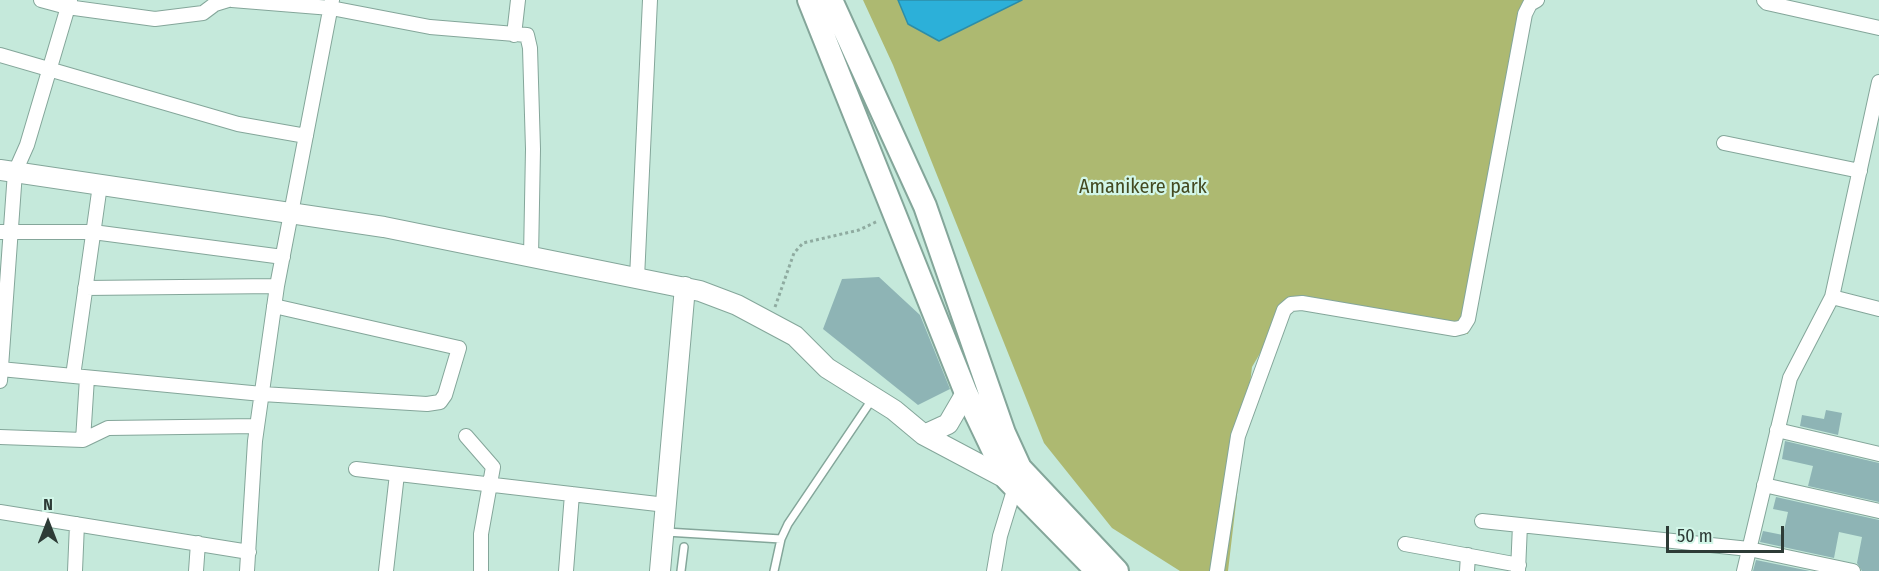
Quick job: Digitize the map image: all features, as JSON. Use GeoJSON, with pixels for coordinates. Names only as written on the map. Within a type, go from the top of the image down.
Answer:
{"type":"FeatureCollection","features":[{"type":"Feature","properties":{"kind":"main road"},"geometry":{"type":"LineString","coordinates":[[808,0],[966,393],[1017,481],[1097,571]]}},
{"type":"Feature","properties":{"kind":"main road"},"geometry":{"type":"LineString","coordinates":[[831,0],[925,206],[1004,433],[1020,468],[1017,481]]}},
{"type":"Feature","properties":{"kind":"main road"},"geometry":{"type":"LineString","coordinates":[[7,171],[384,227],[685,287],[737,305],[795,336],[827,368],[894,410],[924,435],[1017,481],[1117,571]]}},
{"type":"Feature","properties":{"kind":"main road"},"geometry":{"type":"LineString","coordinates":[[660,571],[685,287]]}},
{"type":"Feature","properties":{"kind":"main road"},"geometry":{"type":"LineString","coordinates":[[924,435],[948,423],[966,393]]}},
{"type":"Feature","properties":{"kind":"street"},"geometry":{"type":"LineString","coordinates":[[41,0],[155,19],[203,13],[215,4],[230,0],[331,4],[430,27],[527,35],[530,48],[533,149],[531,257]]}},
{"type":"Feature","properties":{"kind":"street"},"geometry":{"type":"LineString","coordinates":[[514,35],[518,0]]}},
{"type":"Feature","properties":{"kind":"street"},"geometry":{"type":"LineString","coordinates":[[638,278],[650,0]]}},
{"type":"Feature","properties":{"kind":"street"},"geometry":{"type":"LineString","coordinates":[[1218,571],[1238,436],[1284,310],[1291,304],[1302,303],[1455,329],[1463,327],[1468,319],[1525,14],[1530,4],[1538,0]]}},
{"type":"Feature","properties":{"kind":"street"},"geometry":{"type":"LineString","coordinates":[[1764,0],[1879,28]]}},
{"type":"Feature","properties":{"kind":"street"},"geometry":{"type":"LineString","coordinates":[[68,3],[27,145],[7,171],[0,373],[80,377],[262,394],[427,404],[440,402],[445,394],[459,348],[274,306]]}},
{"type":"Feature","properties":{"kind":"street"},"geometry":{"type":"LineString","coordinates":[[247,571],[257,426],[274,306],[331,4]]}},
{"type":"Feature","properties":{"kind":"street"},"geometry":{"type":"LineString","coordinates":[[0,55],[238,124],[306,136]]}},
{"type":"Feature","properties":{"kind":"street"},"geometry":{"type":"LineString","coordinates":[[1744,571],[1790,378],[1832,297],[1879,82]]}},
{"type":"Feature","properties":{"kind":"street"},"geometry":{"type":"LineString","coordinates":[[1724,143],[1860,171]]}},
{"type":"Feature","properties":{"kind":"street"},"geometry":{"type":"LineString","coordinates":[[83,440],[80,377],[85,288],[100,185]]}},
{"type":"Feature","properties":{"kind":"street"},"geometry":{"type":"LineString","coordinates":[[5,233],[93,232],[283,257]]}},
{"type":"Feature","properties":{"kind":"street"},"geometry":{"type":"LineString","coordinates":[[85,288],[277,286]]}},
{"type":"Feature","properties":{"kind":"street"},"geometry":{"type":"LineString","coordinates":[[1832,297],[1879,309]]}},
{"type":"Feature","properties":{"kind":"street"},"geometry":{"type":"LineString","coordinates":[[0,437],[83,440],[108,428],[257,426]]}},
{"type":"Feature","properties":{"kind":"street"},"geometry":{"type":"LineString","coordinates":[[1777,429],[1879,454]]}},
{"type":"Feature","properties":{"kind":"street"},"geometry":{"type":"LineString","coordinates":[[466,435],[493,467],[482,534],[482,571]]}},
{"type":"Feature","properties":{"kind":"street"},"geometry":{"type":"LineString","coordinates":[[356,469],[666,505]]}},
{"type":"Feature","properties":{"kind":"street"},"geometry":{"type":"LineString","coordinates":[[386,571],[397,474]]}},
{"type":"Feature","properties":{"kind":"street"},"geometry":{"type":"LineString","coordinates":[[994,571],[999,536],[1017,481]]}},
{"type":"Feature","properties":{"kind":"street"},"geometry":{"type":"LineString","coordinates":[[1764,485],[1879,511]]}},
{"type":"Feature","properties":{"kind":"street"},"geometry":{"type":"LineString","coordinates":[[566,571],[572,494]]}},
{"type":"Feature","properties":{"kind":"street"},"geometry":{"type":"LineString","coordinates":[[0,512],[249,552]]}},
{"type":"Feature","properties":{"kind":"street"},"geometry":{"type":"LineString","coordinates":[[1482,520],[1749,549],[1844,570]]}},
{"type":"Feature","properties":{"kind":"street"},"geometry":{"type":"LineString","coordinates":[[75,571],[77,524]]}},
{"type":"Feature","properties":{"kind":"street"},"geometry":{"type":"LineString","coordinates":[[1405,544],[1468,555],[1518,568],[1520,525]]}},
{"type":"Feature","properties":{"kind":"street"},"geometry":{"type":"LineString","coordinates":[[196,571],[198,543]]}},
{"type":"Feature","properties":{"kind":"street"},"geometry":{"type":"LineString","coordinates":[[1467,571],[1468,555]]}},
{"type":"Feature","properties":{"kind":"lane"},"geometry":{"type":"LineString","coordinates":[[774,571],[781,539],[788,524],[873,398]]}},
{"type":"Feature","properties":{"kind":"lane"},"geometry":{"type":"LineString","coordinates":[[663,532],[781,539]]}},
{"type":"Feature","properties":{"kind":"lane"},"geometry":{"type":"LineString","coordinates":[[681,571],[684,547]]}},
{"type":"Feature","properties":{"kind":"path"},"geometry":{"type":"LineString","coordinates":[[767,321],[779,301],[794,254],[803,243],[859,230],[894,214]]}},
{"type":"Feature","properties":{"kind":"green space","name":"Amanikere park"},"geometry":{"type":"Polygon","coordinates":[[[863,0],[898,0],[908,24],[995,13],[1022,0],[1526,0],[1468,334],[1290,302],[1252,367],[1228,571],[1180,571],[1112,528],[1044,443],[893,65],[863,0]]]}},
{"type":"Feature","properties":{"kind":"water"},"geometry":{"type":"Polygon","coordinates":[[[898,0],[1022,0],[939,41],[908,24],[898,0]]]}},
{"type":"Feature","properties":{"kind":"building"},"geometry":{"type":"Polygon","coordinates":[[[879,277],[920,315],[950,389],[918,405],[823,329],[842,279],[879,277]]]}},
{"type":"Feature","properties":{"kind":"building"},"geometry":{"type":"Polygon","coordinates":[[[1826,410],[1842,413],[1838,435],[1800,426],[1802,415],[1824,419],[1826,410]]]}},
{"type":"Feature","properties":{"kind":"building"},"geometry":{"type":"Polygon","coordinates":[[[1785,441],[1879,463],[1879,502],[1808,486],[1813,466],[1782,459],[1785,441]]]}},
{"type":"Feature","properties":{"kind":"building"},"geometry":{"type":"Polygon","coordinates":[[[1776,497],[1879,520],[1879,571],[1862,571],[1857,563],[1862,537],[1839,532],[1834,558],[1760,542],[1763,531],[1783,535],[1788,512],[1773,509],[1776,497]]]}},
{"type":"Feature","properties":{"kind":"building"},"geometry":{"type":"Polygon","coordinates":[[[1756,560],[1810,571],[1753,571],[1756,560]]]}}]}
